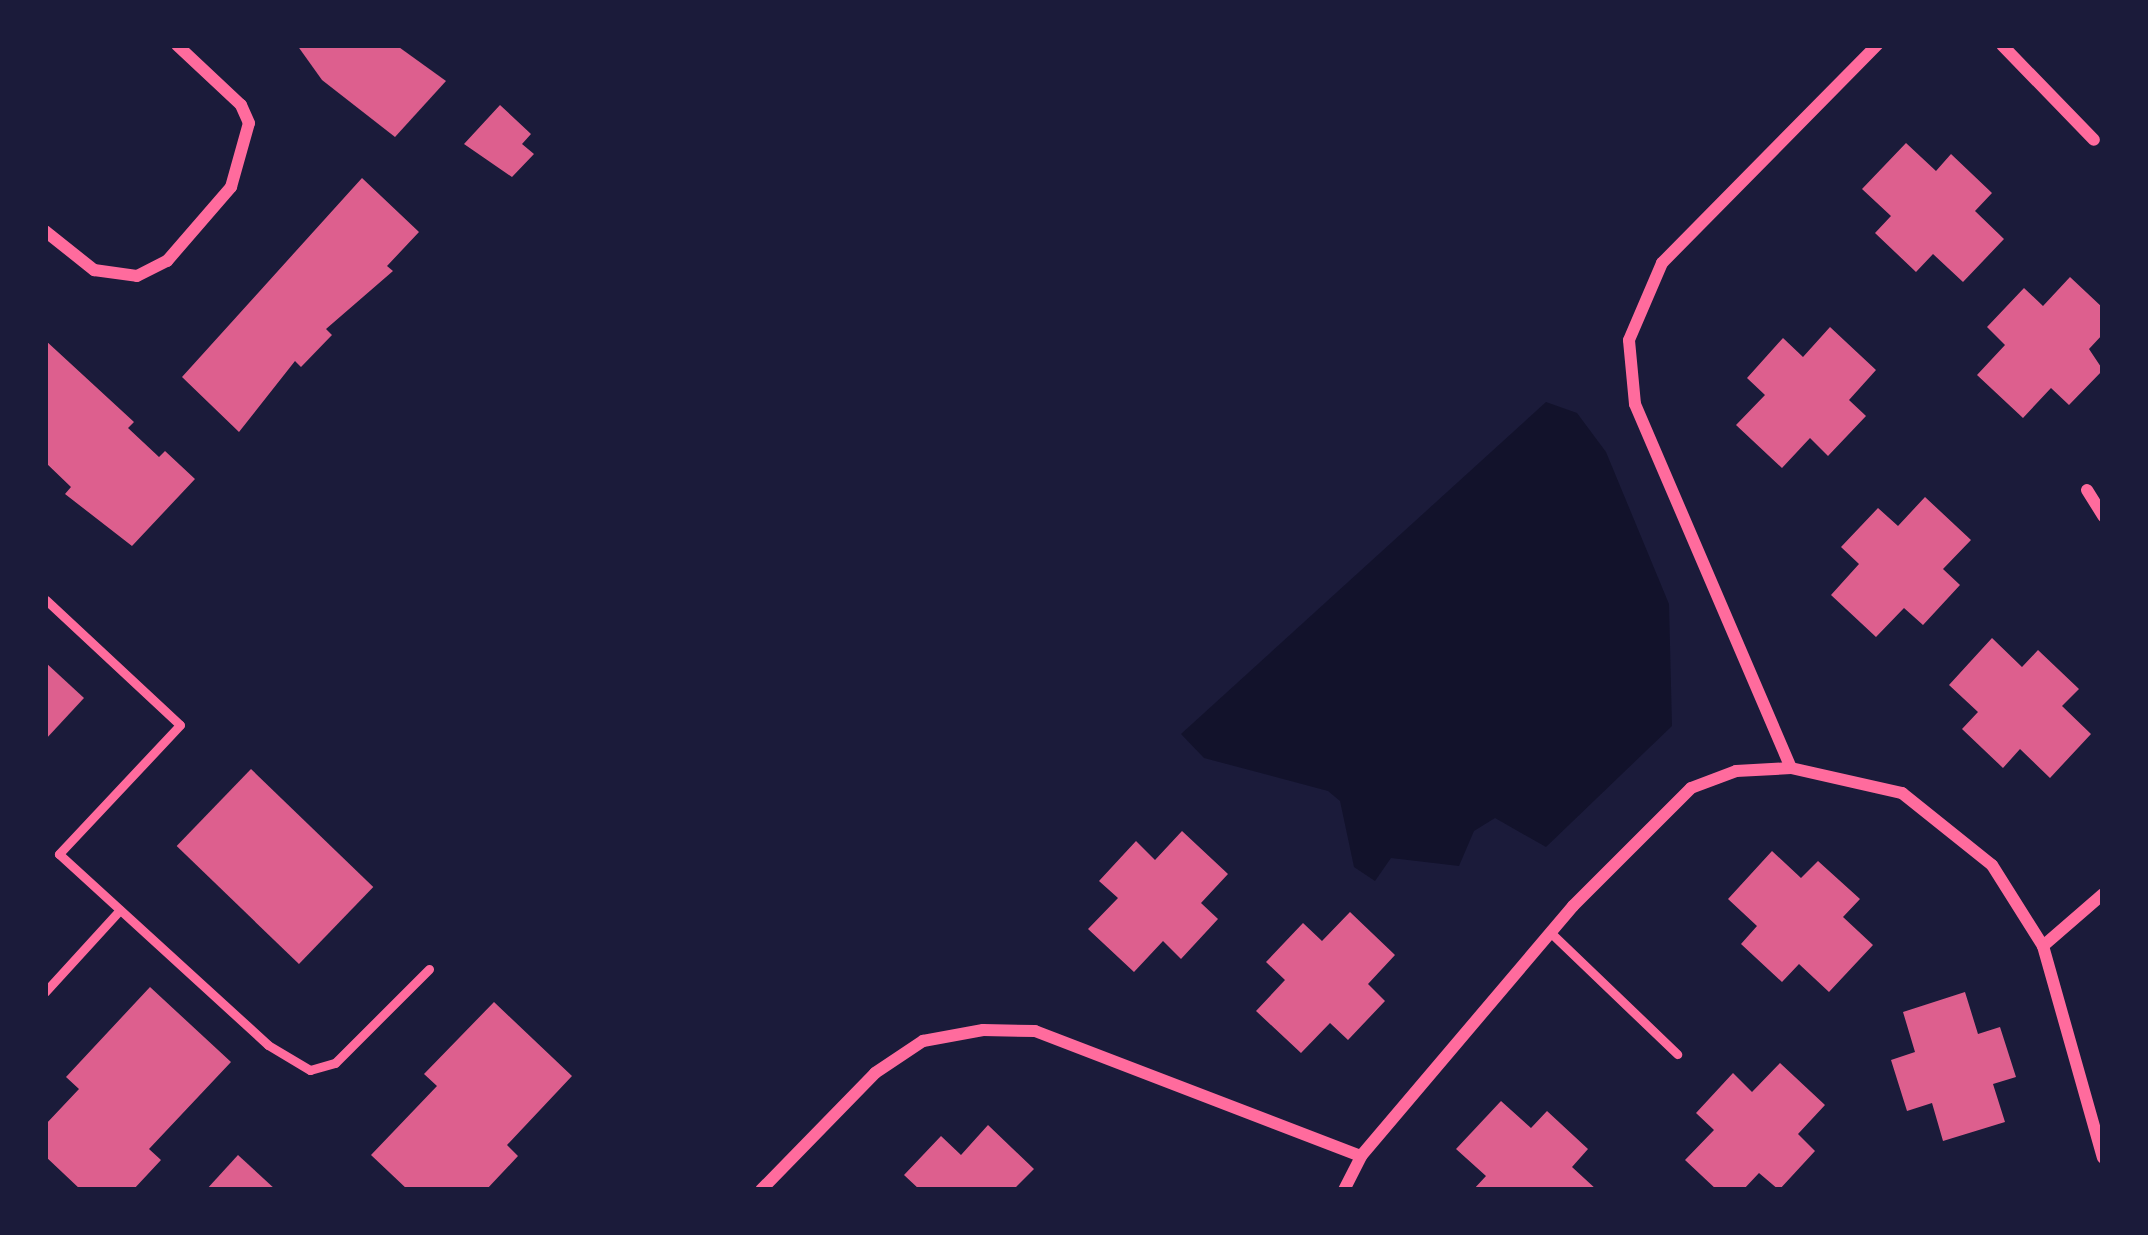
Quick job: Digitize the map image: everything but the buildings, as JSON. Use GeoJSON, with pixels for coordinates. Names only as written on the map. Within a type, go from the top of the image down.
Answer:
{"type":"FeatureCollection","features":[{"type":"Feature","properties":{"kind":"street"},"geometry":{"type":"LineString","coordinates":[[45,231],[94,270],[137,276],[167,261],[231,187],[249,123],[177,45]]}},
{"type":"Feature","properties":{"kind":"street"},"geometry":{"type":"LineString","coordinates":[[1791,768],[1635,404],[1629,340],[1662,263],[1877,45]]}},
{"type":"Feature","properties":{"kind":"street"},"geometry":{"type":"LineString","coordinates":[[2002,45],[2094,140]]}},
{"type":"Feature","properties":{"kind":"street"},"geometry":{"type":"LineString","coordinates":[[2087,490],[2103,516]]}},
{"type":"Feature","properties":{"kind":"street"},"geometry":{"type":"LineString","coordinates":[[1344,1190],[1361,1156],[1551,933],[1691,788],[1736,771],[1791,768],[1902,793],[1951,825],[1992,865],[2043,946],[2103,1158]]}},
{"type":"Feature","properties":{"kind":"street"},"geometry":{"type":"LineString","coordinates":[[2043,946],[2103,894]]}},
{"type":"Feature","properties":{"kind":"street"},"geometry":{"type":"LineString","coordinates":[[761,1190],[875,1072],[923,1041],[983,1030],[1035,1030],[1361,1156]]}},
{"type":"Feature","properties":{"kind":"lane"},"geometry":{"type":"LineString","coordinates":[[46,600],[180,724],[59,854],[268,1045],[310,1070],[335,1063],[429,968]]}},
{"type":"Feature","properties":{"kind":"lane"},"geometry":{"type":"LineString","coordinates":[[45,992],[119,910]]}},
{"type":"Feature","properties":{"kind":"lane"},"geometry":{"type":"LineString","coordinates":[[1551,933],[1677,1054]]}},
{"type":"Feature","properties":{"kind":"shaded area"},"geometry":{"type":"Polygon","coordinates":[[[1546,402],[1577,413],[1606,452],[1669,604],[1672,726],[1546,847],[1495,818],[1474,831],[1459,866],[1391,858],[1375,881],[1354,867],[1340,801],[1328,791],[1204,758],[1181,734],[1546,402]]]}}]}
